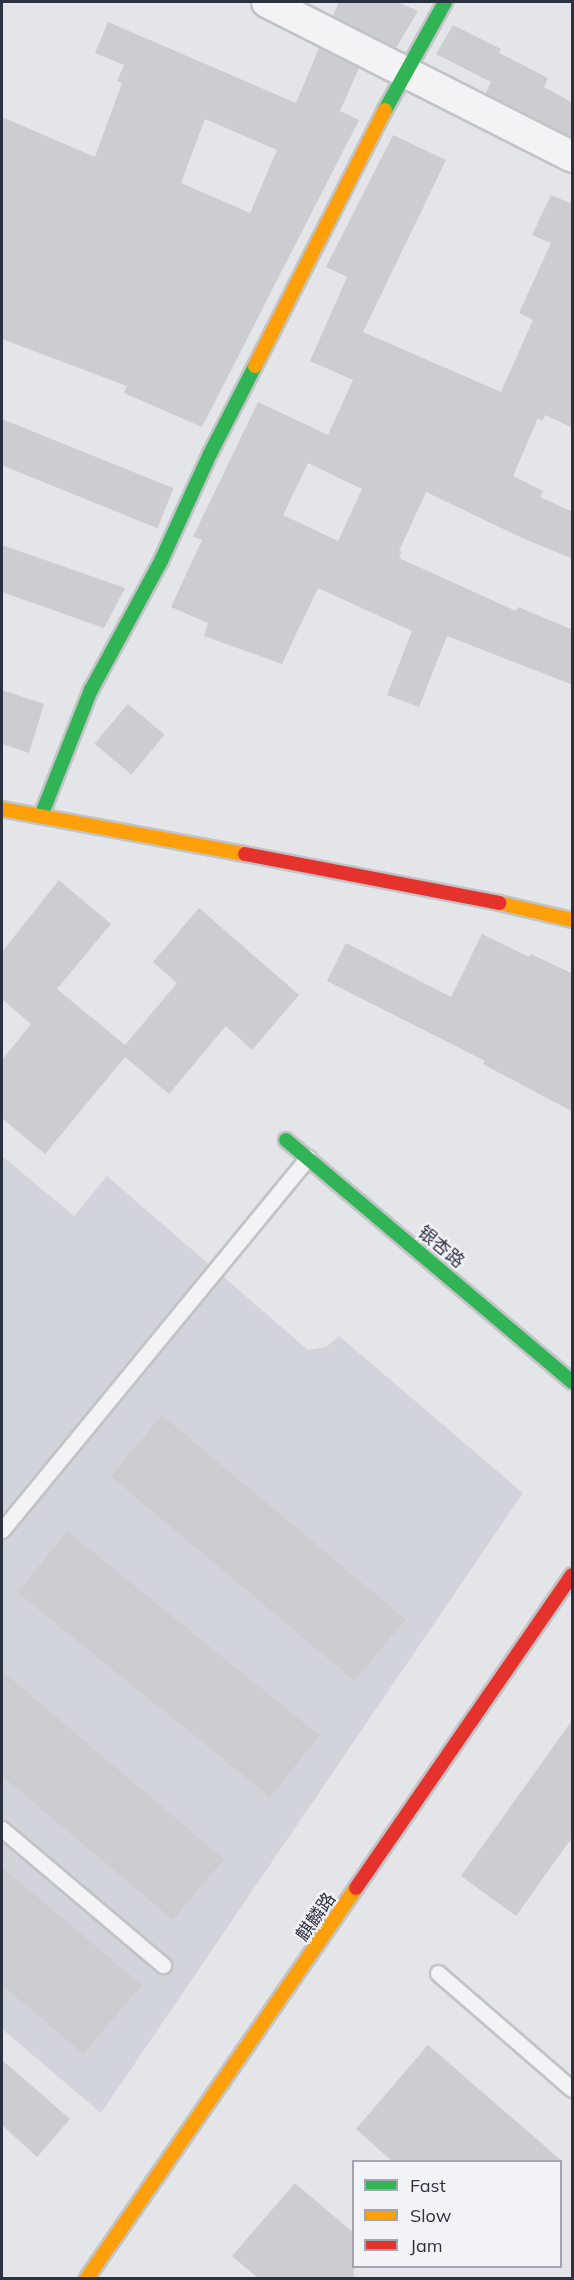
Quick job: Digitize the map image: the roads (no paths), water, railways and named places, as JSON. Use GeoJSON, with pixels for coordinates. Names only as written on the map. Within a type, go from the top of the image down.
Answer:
{"type":"FeatureCollection","features":[{"type":"Feature","properties":{"kind":"street"},"geometry":{"type":"LineString","coordinates":[[267,2],[573,157]]}},
{"type":"Feature","properties":{"kind":"street"},"geometry":{"type":"LineString","coordinates":[[41,816],[91,690],[161,561],[210,454],[405,70],[445,2]]}},
{"type":"Feature","properties":{"kind":"street"},"geometry":{"type":"LineString","coordinates":[[2,809],[434,889],[573,920]]}},
{"type":"Feature","properties":{"kind":"street","name":"银杏路"},"geometry":{"type":"LineString","coordinates":[[286,1140],[573,1382]]}},
{"type":"Feature","properties":{"kind":"street","name":"麒麟路"},"geometry":{"type":"LineString","coordinates":[[87,2278],[573,1575]]}},
{"type":"Feature","properties":{"kind":"lane"},"geometry":{"type":"LineString","coordinates":[[2,1530],[308,1158]]}},
{"type":"Feature","properties":{"kind":"lane"},"geometry":{"type":"LineString","coordinates":[[2,1829],[164,1965]]}},
{"type":"Feature","properties":{"kind":"lane"},"geometry":{"type":"LineString","coordinates":[[438,1973],[573,2089]]}}]}
